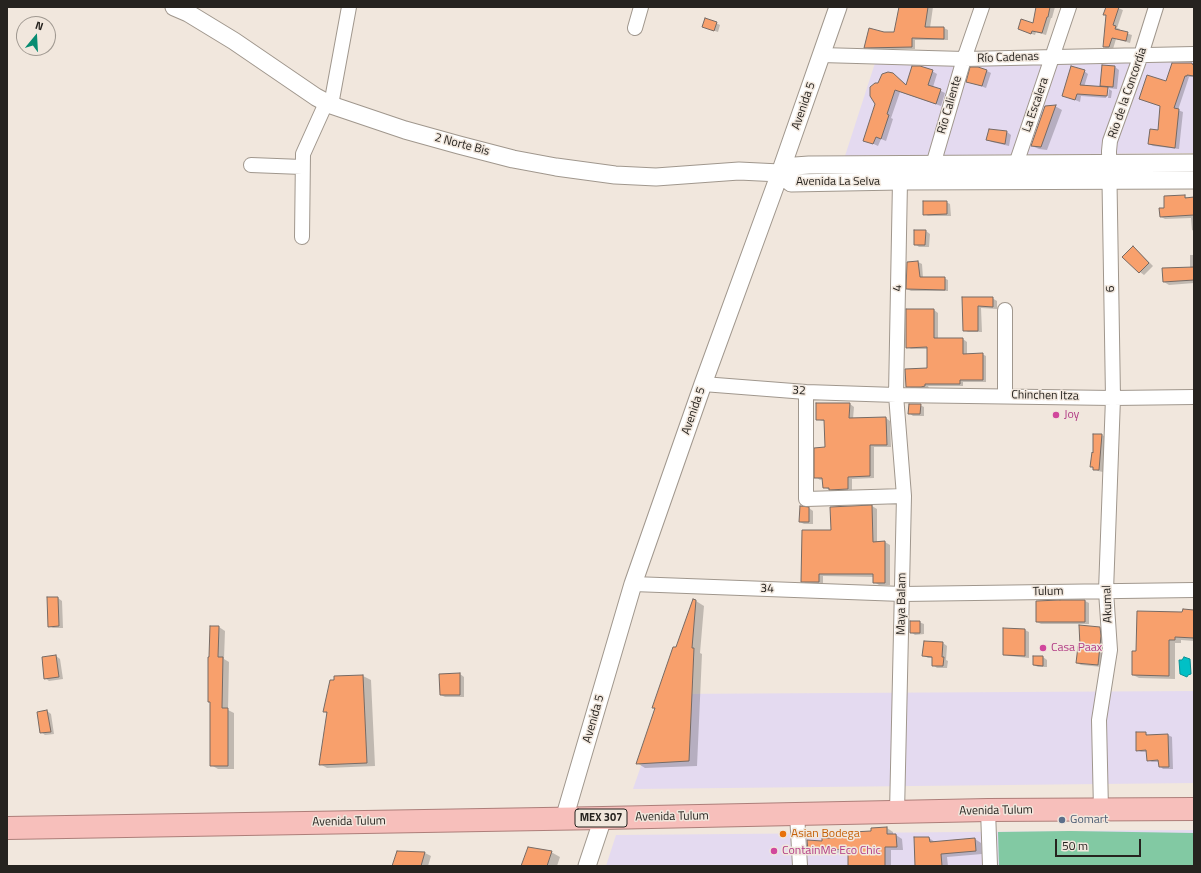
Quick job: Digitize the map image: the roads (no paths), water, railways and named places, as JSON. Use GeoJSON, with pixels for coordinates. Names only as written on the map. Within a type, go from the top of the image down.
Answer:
{"type":"FeatureCollection","features":[{"type":"Feature","properties":{"kind":"highway","name":"Avenida Tulum"},"geometry":{"type":"LineString","coordinates":[[7,828],[897,813],[988,810],[1194,809]]}},
{"type":"Feature","properties":{"kind":"street"},"geometry":{"type":"LineString","coordinates":[[302,237],[303,154],[328,104],[349,7]]}},
{"type":"Feature","properties":{"kind":"street"},"geometry":{"type":"LineString","coordinates":[[635,28],[641,7]]}},
{"type":"Feature","properties":{"kind":"street","name":"Avenida 5"},"geometry":{"type":"LineString","coordinates":[[564,819],[633,584],[838,7]]}},
{"type":"Feature","properties":{"kind":"street","name":"Río Caliente"},"geometry":{"type":"LineString","coordinates":[[933,173],[964,59],[982,7]]}},
{"type":"Feature","properties":{"kind":"street","name":"La Escalera"},"geometry":{"type":"LineString","coordinates":[[1015,181],[1016,164],[1069,7]]}},
{"type":"Feature","properties":{"kind":"street","name":"Rio de la Concordia"},"geometry":{"type":"LineString","coordinates":[[1109,181],[1110,141],[1141,55],[1156,7]]}},
{"type":"Feature","properties":{"kind":"street","name":"2 Norte Bis"},"geometry":{"type":"LineString","coordinates":[[183,9],[328,104],[406,130],[459,145],[513,159],[556,167],[615,175],[656,177],[739,171],[780,173]]}},
{"type":"Feature","properties":{"kind":"street","name":"Río Cadenas"},"geometry":{"type":"LineString","coordinates":[[821,55],[964,59],[1194,54]]}},
{"type":"Feature","properties":{"kind":"street"},"geometry":{"type":"LineString","coordinates":[[1193,180],[1194,161]]}},
{"type":"Feature","properties":{"kind":"street","name":"Avenida La Selva"},"geometry":{"type":"LineString","coordinates":[[1193,180],[1015,181],[933,173],[809,165],[795,166],[780,173],[792,184],[900,181],[933,173],[1016,164],[1109,164],[1194,161]]}},
{"type":"Feature","properties":{"kind":"street"},"geometry":{"type":"LineString","coordinates":[[251,165],[302,167]]}},
{"type":"Feature","properties":{"kind":"street","name":"4"},"geometry":{"type":"LineString","coordinates":[[896,395],[900,181]]}},
{"type":"Feature","properties":{"kind":"street","name":"6"},"geometry":{"type":"LineString","coordinates":[[1109,181],[1113,398]]}},
{"type":"Feature","properties":{"kind":"street"},"geometry":{"type":"LineString","coordinates":[[1005,310],[1005,396]]}},
{"type":"Feature","properties":{"kind":"street","name":"32"},"geometry":{"type":"LineString","coordinates":[[703,384],[806,392],[896,395]]}},
{"type":"Feature","properties":{"kind":"street"},"geometry":{"type":"LineString","coordinates":[[806,392],[806,499],[904,496]]}},
{"type":"Feature","properties":{"kind":"street","name":"Chinchen Itza"},"geometry":{"type":"LineString","coordinates":[[896,395],[1113,398],[1194,397]]}},
{"type":"Feature","properties":{"kind":"street","name":"Maya Balam"},"geometry":{"type":"LineString","coordinates":[[896,395],[904,496],[897,813]]}},
{"type":"Feature","properties":{"kind":"street","name":"Akumal"},"geometry":{"type":"LineString","coordinates":[[1101,810],[1099,720],[1110,650],[1106,591],[1113,398]]}},
{"type":"Feature","properties":{"kind":"street","name":"34"},"geometry":{"type":"LineString","coordinates":[[633,584],[902,594]]}},
{"type":"Feature","properties":{"kind":"street","name":"Tulum"},"geometry":{"type":"LineString","coordinates":[[902,594],[1194,590]]}},
{"type":"Feature","properties":{"kind":"street"},"geometry":{"type":"LineString","coordinates":[[988,810],[990,866]]}},
{"type":"Feature","properties":{"kind":"street"},"geometry":{"type":"LineString","coordinates":[[796,814],[800,866]]}},
{"type":"Feature","properties":{"kind":"street"},"geometry":{"type":"LineString","coordinates":[[587,866],[603,818]]}},
{"type":"Feature","properties":{"kind":"water"},"geometry":{"type":"Polygon","coordinates":[[[1184,657],[1190,659],[1191,674],[1187,677],[1180,674],[1179,660],[1182,660],[1184,657]]]}},
{"type":"Feature","properties":{"kind":"place","name":"Joy"},"geometry":{"type":"Point","coordinates":[1056,415]}},
{"type":"Feature","properties":{"kind":"place","name":"Casa Paax"},"geometry":{"type":"Point","coordinates":[1043,648]}},
{"type":"Feature","properties":{"kind":"place","name":"Gomart"},"geometry":{"type":"Point","coordinates":[1062,820]}},
{"type":"Feature","properties":{"kind":"place","name":"Asian Bodega"},"geometry":{"type":"Point","coordinates":[783,834]}},
{"type":"Feature","properties":{"kind":"place","name":"ContainMe Eco Chic"},"geometry":{"type":"Point","coordinates":[774,851]}}]}
